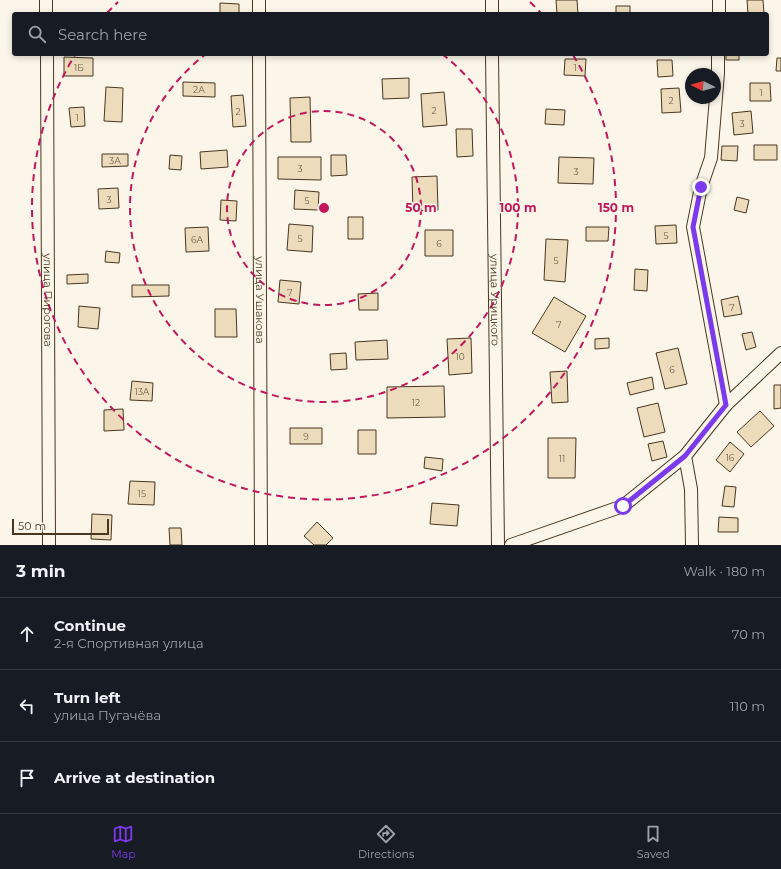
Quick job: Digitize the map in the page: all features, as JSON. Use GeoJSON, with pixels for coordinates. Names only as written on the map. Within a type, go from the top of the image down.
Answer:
{"type":"FeatureCollection","features":[{"type":"Feature","properties":{"kind":"street"},"geometry":{"type":"LineString","coordinates":[[46,0],[46,12]]}},
{"type":"Feature","properties":{"kind":"street"},"geometry":{"type":"LineString","coordinates":[[259,0],[259,12]]}},
{"type":"Feature","properties":{"kind":"street"},"geometry":{"type":"LineString","coordinates":[[492,0],[492,12]]}},
{"type":"Feature","properties":{"kind":"street"},"geometry":{"type":"LineString","coordinates":[[718,12],[719,0]]}},
{"type":"Feature","properties":{"kind":"street","name":"улица Пирогова"},"geometry":{"type":"LineString","coordinates":[[46,56],[49,545]]}},
{"type":"Feature","properties":{"kind":"street","name":"улица Ушакова"},"geometry":{"type":"LineString","coordinates":[[259,56],[261,545]]}},
{"type":"Feature","properties":{"kind":"street","name":"улица Урицкого"},"geometry":{"type":"LineString","coordinates":[[492,56],[498,545]]}},
{"type":"Feature","properties":{"kind":"street"},"geometry":{"type":"LineString","coordinates":[[718,56],[711,158],[701,187],[693,227],[726,405]]}},
{"type":"Feature","properties":{"kind":"street"},"geometry":{"type":"LineString","coordinates":[[511,545],[623,506],[685,456],[726,405],[781,353]]}},
{"type":"Feature","properties":{"kind":"street"},"geometry":{"type":"LineString","coordinates":[[685,456],[691,489],[692,545]]}},
{"type":"Feature","properties":{"kind":"building"},"geometry":{"type":"Polygon","coordinates":[[[556,0],[577,0],[578,12],[557,12],[556,0]]]}},
{"type":"Feature","properties":{"kind":"building"},"geometry":{"type":"Polygon","coordinates":[[[747,0],[763,0],[764,12],[748,12],[747,0]]]}},
{"type":"Feature","properties":{"kind":"building"},"geometry":{"type":"Polygon","coordinates":[[[220,3],[239,4],[239,12],[220,12],[220,3]]]}},
{"type":"Feature","properties":{"kind":"building"},"geometry":{"type":"Polygon","coordinates":[[[616,6],[630,6],[630,12],[616,12],[616,6]]]}},
{"type":"Feature","properties":{"kind":"building"},"geometry":{"type":"Polygon","coordinates":[[[726,56],[739,56],[739,60],[726,60],[726,56]]]}},
{"type":"Feature","properties":{"kind":"building"},"geometry":{"type":"Polygon","coordinates":[[[64,57],[93,58],[93,76],[64,76],[64,57]]]}},
{"type":"Feature","properties":{"kind":"building"},"geometry":{"type":"Polygon","coordinates":[[[777,58],[781,58],[781,71],[776,71],[777,58]]]}},
{"type":"Feature","properties":{"kind":"building"},"geometry":{"type":"Polygon","coordinates":[[[565,59],[586,59],[585,76],[564,75],[565,59]]]}},
{"type":"Feature","properties":{"kind":"building"},"geometry":{"type":"Polygon","coordinates":[[[657,60],[672,60],[673,76],[658,77],[657,60]]]}},
{"type":"Feature","properties":{"kind":"building"},"geometry":{"type":"Polygon","coordinates":[[[409,78],[409,98],[383,99],[382,79],[409,78]]]}},
{"type":"Feature","properties":{"kind":"building"},"geometry":{"type":"Polygon","coordinates":[[[183,82],[215,83],[215,97],[183,96],[183,82]]]}},
{"type":"Feature","properties":{"kind":"building"},"geometry":{"type":"Polygon","coordinates":[[[750,83],[770,83],[771,101],[750,101],[750,83]]]}},
{"type":"Feature","properties":{"kind":"building"},"geometry":{"type":"Polygon","coordinates":[[[106,87],[123,88],[122,122],[104,121],[106,87]]]}},
{"type":"Feature","properties":{"kind":"building"},"geometry":{"type":"Polygon","coordinates":[[[679,88],[681,112],[662,113],[661,89],[679,88]]]}},
{"type":"Feature","properties":{"kind":"building"},"geometry":{"type":"Polygon","coordinates":[[[444,92],[447,125],[423,127],[421,94],[444,92]]]}},
{"type":"Feature","properties":{"kind":"building"},"geometry":{"type":"Polygon","coordinates":[[[243,95],[246,126],[233,127],[231,96],[243,95]]]}},
{"type":"Feature","properties":{"kind":"building"},"geometry":{"type":"Polygon","coordinates":[[[310,97],[311,142],[291,142],[290,98],[310,97]]]}},
{"type":"Feature","properties":{"kind":"building"},"geometry":{"type":"Polygon","coordinates":[[[84,107],[85,126],[71,127],[69,108],[84,107]]]}},
{"type":"Feature","properties":{"kind":"building"},"geometry":{"type":"Polygon","coordinates":[[[546,109],[565,110],[564,125],[545,124],[546,109]]]}},
{"type":"Feature","properties":{"kind":"building"},"geometry":{"type":"Polygon","coordinates":[[[751,111],[753,133],[734,135],[732,113],[751,111]]]}},
{"type":"Feature","properties":{"kind":"building"},"geometry":{"type":"Polygon","coordinates":[[[456,129],[472,129],[473,156],[457,157],[456,129]]]}},
{"type":"Feature","properties":{"kind":"building"},"geometry":{"type":"Polygon","coordinates":[[[754,145],[777,145],[777,160],[754,160],[754,145]]]}},
{"type":"Feature","properties":{"kind":"building"},"geometry":{"type":"Polygon","coordinates":[[[722,146],[738,146],[737,161],[721,160],[722,146]]]}},
{"type":"Feature","properties":{"kind":"building"},"geometry":{"type":"Polygon","coordinates":[[[227,150],[228,167],[201,169],[200,152],[227,150]]]}},
{"type":"Feature","properties":{"kind":"building"},"geometry":{"type":"Polygon","coordinates":[[[102,154],[128,154],[128,166],[102,167],[102,154]]]}},
{"type":"Feature","properties":{"kind":"building"},"geometry":{"type":"Polygon","coordinates":[[[170,155],[182,156],[181,170],[169,169],[170,155]]]}},
{"type":"Feature","properties":{"kind":"building"},"geometry":{"type":"Polygon","coordinates":[[[331,155],[346,155],[347,175],[331,176],[331,155]]]}},
{"type":"Feature","properties":{"kind":"building"},"geometry":{"type":"Polygon","coordinates":[[[278,157],[321,157],[321,180],[278,179],[278,157]]]}},
{"type":"Feature","properties":{"kind":"building"},"geometry":{"type":"Polygon","coordinates":[[[559,157],[594,158],[593,184],[558,183],[559,157]]]}},
{"type":"Feature","properties":{"kind":"building"},"geometry":{"type":"Polygon","coordinates":[[[437,176],[438,210],[413,211],[412,177],[437,176]]]}},
{"type":"Feature","properties":{"kind":"building"},"geometry":{"type":"Polygon","coordinates":[[[118,188],[119,208],[99,209],[98,189],[118,188]]]}},
{"type":"Feature","properties":{"kind":"building"},"geometry":{"type":"Polygon","coordinates":[[[295,190],[319,192],[318,210],[294,209],[295,190]]]}},
{"type":"Feature","properties":{"kind":"building"},"geometry":{"type":"Polygon","coordinates":[[[737,197],[749,200],[746,213],[734,210],[737,197]]]}},
{"type":"Feature","properties":{"kind":"building"},"geometry":{"type":"Polygon","coordinates":[[[221,200],[237,201],[236,221],[220,220],[221,200]]]}},
{"type":"Feature","properties":{"kind":"building"},"geometry":{"type":"Polygon","coordinates":[[[348,217],[363,217],[363,239],[348,239],[348,217]]]}},
{"type":"Feature","properties":{"kind":"building"},"geometry":{"type":"Polygon","coordinates":[[[289,224],[313,226],[312,252],[287,250],[289,224]]]}},
{"type":"Feature","properties":{"kind":"building"},"geometry":{"type":"Polygon","coordinates":[[[676,225],[677,243],[656,244],[655,226],[676,225]]]}},
{"type":"Feature","properties":{"kind":"building"},"geometry":{"type":"Polygon","coordinates":[[[208,227],[209,251],[186,252],[185,228],[208,227]]]}},
{"type":"Feature","properties":{"kind":"building"},"geometry":{"type":"Polygon","coordinates":[[[586,227],[609,227],[608,241],[586,241],[586,227]]]}},
{"type":"Feature","properties":{"kind":"building"},"geometry":{"type":"Polygon","coordinates":[[[425,230],[453,230],[453,256],[425,256],[425,230]]]}},
{"type":"Feature","properties":{"kind":"building"},"geometry":{"type":"Polygon","coordinates":[[[546,239],[568,240],[565,282],[544,280],[546,239]]]}},
{"type":"Feature","properties":{"kind":"building"},"geometry":{"type":"Polygon","coordinates":[[[106,251],[120,253],[119,263],[105,262],[106,251]]]}},
{"type":"Feature","properties":{"kind":"building"},"geometry":{"type":"Polygon","coordinates":[[[635,269],[648,270],[647,291],[634,290],[635,269]]]}},
{"type":"Feature","properties":{"kind":"building"},"geometry":{"type":"Polygon","coordinates":[[[88,274],[88,283],[67,284],[67,275],[88,274]]]}},
{"type":"Feature","properties":{"kind":"building"},"geometry":{"type":"Polygon","coordinates":[[[280,280],[301,282],[299,304],[278,302],[280,280]]]}},
{"type":"Feature","properties":{"kind":"building"},"geometry":{"type":"Polygon","coordinates":[[[132,285],[169,285],[169,296],[132,297],[132,285]]]}},
{"type":"Feature","properties":{"kind":"building"},"geometry":{"type":"Polygon","coordinates":[[[378,293],[378,310],[359,310],[358,294],[378,293]]]}},
{"type":"Feature","properties":{"kind":"building"},"geometry":{"type":"Polygon","coordinates":[[[738,296],[742,314],[724,317],[721,300],[738,296]]]}},
{"type":"Feature","properties":{"kind":"building"},"geometry":{"type":"Polygon","coordinates":[[[554,297],[586,316],[565,352],[532,333],[554,297]]]}},
{"type":"Feature","properties":{"kind":"building"},"geometry":{"type":"Polygon","coordinates":[[[79,306],[100,308],[98,329],[78,327],[79,306]]]}},
{"type":"Feature","properties":{"kind":"building"},"geometry":{"type":"Polygon","coordinates":[[[215,309],[236,309],[237,337],[215,337],[215,309]]]}},
{"type":"Feature","properties":{"kind":"building"},"geometry":{"type":"Polygon","coordinates":[[[752,332],[756,347],[746,350],[742,334],[752,332]]]}},
{"type":"Feature","properties":{"kind":"building"},"geometry":{"type":"Polygon","coordinates":[[[471,338],[472,373],[449,375],[447,339],[471,338]]]}},
{"type":"Feature","properties":{"kind":"building"},"geometry":{"type":"Polygon","coordinates":[[[609,338],[609,348],[595,349],[595,339],[609,338]]]}},
{"type":"Feature","properties":{"kind":"building"},"geometry":{"type":"Polygon","coordinates":[[[387,340],[388,359],[356,360],[355,342],[387,340]]]}},
{"type":"Feature","properties":{"kind":"building"},"geometry":{"type":"Polygon","coordinates":[[[678,348],[687,384],[665,389],[656,353],[678,348]]]}},
{"type":"Feature","properties":{"kind":"building"},"geometry":{"type":"Polygon","coordinates":[[[346,353],[347,369],[331,370],[330,354],[346,353]]]}},
{"type":"Feature","properties":{"kind":"building"},"geometry":{"type":"Polygon","coordinates":[[[567,371],[568,402],[552,403],[550,372],[567,371]]]}},
{"type":"Feature","properties":{"kind":"building"},"geometry":{"type":"Polygon","coordinates":[[[652,377],[654,389],[630,395],[627,383],[652,377]]]}},
{"type":"Feature","properties":{"kind":"building"},"geometry":{"type":"Polygon","coordinates":[[[132,381],[153,383],[152,401],[130,400],[132,381]]]}},
{"type":"Feature","properties":{"kind":"building"},"geometry":{"type":"Polygon","coordinates":[[[774,385],[781,385],[781,408],[774,409],[774,385]]]}},
{"type":"Feature","properties":{"kind":"building"},"geometry":{"type":"Polygon","coordinates":[[[444,386],[445,417],[387,418],[387,387],[444,386]]]}},
{"type":"Feature","properties":{"kind":"building"},"geometry":{"type":"Polygon","coordinates":[[[658,403],[665,432],[644,437],[637,408],[658,403]]]}},
{"type":"Feature","properties":{"kind":"building"},"geometry":{"type":"Polygon","coordinates":[[[123,409],[124,430],[104,431],[104,410],[123,409]]]}},
{"type":"Feature","properties":{"kind":"building"},"geometry":{"type":"Polygon","coordinates":[[[760,411],[774,426],[751,447],[737,432],[760,411]]]}},
{"type":"Feature","properties":{"kind":"building"},"geometry":{"type":"Polygon","coordinates":[[[290,428],[322,428],[322,444],[290,444],[290,428]]]}},
{"type":"Feature","properties":{"kind":"building"},"geometry":{"type":"Polygon","coordinates":[[[358,430],[376,430],[376,454],[358,454],[358,430]]]}},
{"type":"Feature","properties":{"kind":"building"},"geometry":{"type":"Polygon","coordinates":[[[548,438],[576,438],[575,478],[548,478],[548,438]]]}},
{"type":"Feature","properties":{"kind":"building"},"geometry":{"type":"Polygon","coordinates":[[[663,441],[667,457],[652,461],[648,444],[663,441]]]}},
{"type":"Feature","properties":{"kind":"building"},"geometry":{"type":"Polygon","coordinates":[[[730,442],[744,454],[730,472],[716,460],[730,442]]]}},
{"type":"Feature","properties":{"kind":"building"},"geometry":{"type":"Polygon","coordinates":[[[425,457],[443,459],[442,471],[424,468],[425,457]]]}},
{"type":"Feature","properties":{"kind":"building"},"geometry":{"type":"Polygon","coordinates":[[[130,481],[155,482],[154,505],[128,504],[130,481]]]}},
{"type":"Feature","properties":{"kind":"building"},"geometry":{"type":"Polygon","coordinates":[[[725,486],[736,487],[734,507],[722,506],[725,486]]]}},
{"type":"Feature","properties":{"kind":"building"},"geometry":{"type":"Polygon","coordinates":[[[432,503],[459,505],[457,526],[430,524],[432,503]]]}},
{"type":"Feature","properties":{"kind":"building"},"geometry":{"type":"Polygon","coordinates":[[[92,514],[112,515],[111,540],[91,539],[92,514]]]}},
{"type":"Feature","properties":{"kind":"building"},"geometry":{"type":"Polygon","coordinates":[[[719,517],[738,518],[738,532],[718,532],[719,517]]]}},
{"type":"Feature","properties":{"kind":"building"},"geometry":{"type":"Polygon","coordinates":[[[317,522],[333,538],[326,545],[314,545],[304,536],[317,522]]]}},
{"type":"Feature","properties":{"kind":"building"},"geometry":{"type":"Polygon","coordinates":[[[169,528],[181,528],[182,545],[170,545],[169,528]]]}},
{"type":"Feature","properties":{"kind":"route"},"geometry":{"type":"LineString","coordinates":[[623,506],[685,456],[726,405],[693,227],[701,187]]}}]}
